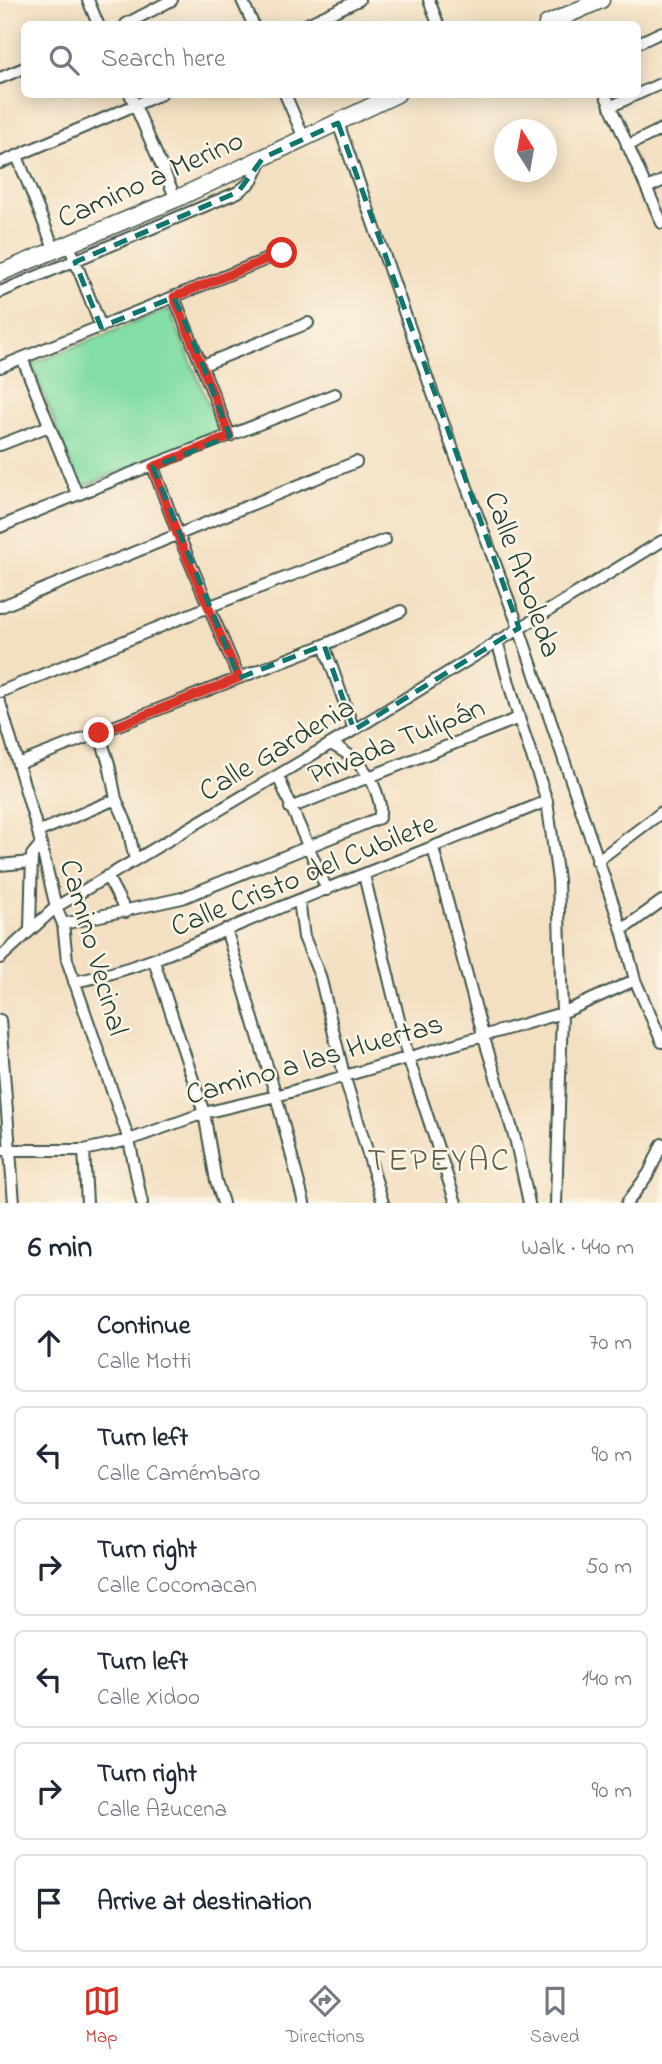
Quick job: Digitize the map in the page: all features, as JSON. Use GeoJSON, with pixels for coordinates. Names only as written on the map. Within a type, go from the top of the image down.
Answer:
{"type":"FeatureCollection","features":[{"type":"Feature","properties":{"kind":"street"},"geometry":{"type":"LineString","coordinates":[[88,0],[97,21]]}},
{"type":"Feature","properties":{"kind":"street"},"geometry":{"type":"LineString","coordinates":[[132,21],[172,0]]}},
{"type":"Feature","properties":{"kind":"street"},"geometry":{"type":"LineString","coordinates":[[242,0],[252,21]]}},
{"type":"Feature","properties":{"kind":"street"},"geometry":{"type":"LineString","coordinates":[[314,21],[359,0]]}},
{"type":"Feature","properties":{"kind":"street"},"geometry":{"type":"LineString","coordinates":[[429,0],[437,21]]}},
{"type":"Feature","properties":{"kind":"street"},"geometry":{"type":"LineString","coordinates":[[554,21],[601,0]]}},
{"type":"Feature","properties":{"kind":"street"},"geometry":{"type":"LineString","coordinates":[[641,42],[662,32]]}},
{"type":"Feature","properties":{"kind":"street"},"geometry":{"type":"LineString","coordinates":[[0,78],[21,69]]}},
{"type":"Feature","properties":{"kind":"street"},"geometry":{"type":"LineString","coordinates":[[641,92],[662,83]]}},
{"type":"Feature","properties":{"kind":"street"},"geometry":{"type":"LineString","coordinates":[[132,98],[176,199]]}},
{"type":"Feature","properties":{"kind":"street"},"geometry":{"type":"LineString","coordinates":[[0,163],[153,98]]}},
{"type":"Feature","properties":{"kind":"street"},"geometry":{"type":"LineString","coordinates":[[287,98],[304,138]]}},
{"type":"Feature","properties":{"kind":"street","name":"Camino a Merino"},"geometry":{"type":"LineString","coordinates":[[0,273],[176,199],[389,98]]}},
{"type":"Feature","properties":{"kind":"street"},"geometry":{"type":"LineString","coordinates":[[607,98],[662,223]]}},
{"type":"Feature","properties":{"kind":"street"},"geometry":{"type":"LineString","coordinates":[[610,107],[629,98]]}},
{"type":"Feature","properties":{"kind":"street","name":"Calle Arboleda"},"geometry":{"type":"LineString","coordinates":[[338,123],[441,417],[519,628],[622,930],[635,980],[662,1042]]}},
{"type":"Feature","properties":{"kind":"street"},"geometry":{"type":"LineString","coordinates":[[627,146],[662,129]]}},
{"type":"Feature","properties":{"kind":"street"},"geometry":{"type":"LineString","coordinates":[[17,156],[62,248],[75,262],[101,327]]}},
{"type":"Feature","properties":{"kind":"street"},"geometry":{"type":"LineString","coordinates":[[0,292],[238,192],[252,181],[263,158]]}},
{"type":"Feature","properties":{"kind":"street"},"geometry":{"type":"LineString","coordinates":[[647,188],[662,181]]}},
{"type":"Feature","properties":{"kind":"street"},"geometry":{"type":"LineString","coordinates":[[0,368],[282,253]]}},
{"type":"Feature","properties":{"kind":"street"},"geometry":{"type":"LineString","coordinates":[[174,297],[230,436]]}},
{"type":"Feature","properties":{"kind":"street"},"geometry":{"type":"LineString","coordinates":[[203,365],[308,323]]}},
{"type":"Feature","properties":{"kind":"street"},"geometry":{"type":"LineString","coordinates":[[22,358],[76,494]]}},
{"type":"Feature","properties":{"kind":"street"},"geometry":{"type":"LineString","coordinates":[[0,527],[76,494],[153,467],[335,394]]}},
{"type":"Feature","properties":{"kind":"street"},"geometry":{"type":"LineString","coordinates":[[0,445],[48,426]]}},
{"type":"Feature","properties":{"kind":"street"},"geometry":{"type":"LineString","coordinates":[[0,607],[356,462]]}},
{"type":"Feature","properties":{"kind":"street"},"geometry":{"type":"LineString","coordinates":[[153,467],[177,534],[239,678]]}},
{"type":"Feature","properties":{"kind":"street"},"geometry":{"type":"LineString","coordinates":[[0,692],[208,607],[386,540]]}},
{"type":"Feature","properties":{"kind":"street","name":"Calle Gardenia"},"geometry":{"type":"LineString","coordinates":[[0,958],[56,907],[331,744],[662,541]]}},
{"type":"Feature","properties":{"kind":"street"},"geometry":{"type":"LineString","coordinates":[[18,764],[324,645],[401,611]]}},
{"type":"Feature","properties":{"kind":"street"},"geometry":{"type":"LineString","coordinates":[[498,641],[519,718],[547,800],[558,880],[562,1013],[554,1202]]}},
{"type":"Feature","properties":{"kind":"street"},"geometry":{"type":"LineString","coordinates":[[324,645],[354,730]]}},
{"type":"Feature","properties":{"kind":"street","name":"Camino Vecinal"},"geometry":{"type":"LineString","coordinates":[[0,703],[63,924],[67,960],[130,1140],[142,1203]]}},
{"type":"Feature","properties":{"kind":"street","name":"Privada Tulipán"},"geometry":{"type":"LineString","coordinates":[[290,808],[519,718]]}},
{"type":"Feature","properties":{"kind":"street"},"geometry":{"type":"LineString","coordinates":[[99,733],[116,799],[127,824],[135,860]]}},
{"type":"Feature","properties":{"kind":"street"},"geometry":{"type":"LineString","coordinates":[[63,924],[182,898],[379,818],[381,815],[371,776],[351,754],[331,744]]}},
{"type":"Feature","properties":{"kind":"street"},"geometry":{"type":"LineString","coordinates":[[278,776],[327,890]]}},
{"type":"Feature","properties":{"kind":"street"},"geometry":{"type":"LineString","coordinates":[[38,832],[116,799]]}},
{"type":"Feature","properties":{"kind":"street","name":"Calle Cristo del Cubilete"},"geometry":{"type":"LineString","coordinates":[[74,982],[108,976],[137,964],[154,961],[226,929],[547,800]]}},
{"type":"Feature","properties":{"kind":"street"},"geometry":{"type":"LineString","coordinates":[[597,861],[662,812]]}},
{"type":"Feature","properties":{"kind":"street"},"geometry":{"type":"LineString","coordinates":[[30,929],[31,862],[34,850],[41,844]]}},
{"type":"Feature","properties":{"kind":"street"},"geometry":{"type":"LineString","coordinates":[[433,848],[483,1035],[516,1142],[529,1203]]}},
{"type":"Feature","properties":{"kind":"street"},"geometry":{"type":"LineString","coordinates":[[0,865],[31,862]]}},
{"type":"Feature","properties":{"kind":"street"},"geometry":{"type":"LineString","coordinates":[[364,875],[408,1057],[456,1203]]}},
{"type":"Feature","properties":{"kind":"street"},"geometry":{"type":"LineString","coordinates":[[107,876],[126,912]]}},
{"type":"Feature","properties":{"kind":"street"},"geometry":{"type":"LineString","coordinates":[[299,900],[304,937],[320,976],[344,1075],[383,1203]]}},
{"type":"Feature","properties":{"kind":"street"},"geometry":{"type":"LineString","coordinates":[[622,930],[662,901]]}},
{"type":"Feature","properties":{"kind":"street"},"geometry":{"type":"LineString","coordinates":[[226,929],[276,1096],[304,1203]]}},
{"type":"Feature","properties":{"kind":"street"},"geometry":{"type":"LineString","coordinates":[[154,961],[204,1113],[216,1181],[223,1203]]}},
{"type":"Feature","properties":{"kind":"street","name":"Camino a las Huertas"},"geometry":{"type":"LineString","coordinates":[[5,1151],[84,1150],[130,1140],[204,1113],[276,1096],[562,1013],[635,980]]}},
{"type":"Feature","properties":{"kind":"street"},"geometry":{"type":"LineString","coordinates":[[0,1020],[5,1151],[14,1203]]}},
{"type":"Feature","properties":{"kind":"street"},"geometry":{"type":"LineString","coordinates":[[627,1203],[649,1174],[662,1144]]}},
{"type":"Feature","properties":{"kind":"street"},"geometry":{"type":"LineString","coordinates":[[84,1150],[87,1203]]}},
{"type":"Feature","properties":{"kind":"highlighted area"},"geometry":{"type":"Polygon","coordinates":[[[338,123],[519,628],[354,730],[324,645],[239,678],[153,467],[230,436],[203,365],[174,297],[101,327],[75,262],[238,192],[263,158],[338,123]]]}},
{"type":"Feature","properties":{"kind":"green space"},"geometry":{"type":"Polygon","coordinates":[[[169,309],[219,430],[80,488],[32,364],[169,309]]]}},
{"type":"Feature","properties":{"kind":"district","name":"TEPEYAC"},"geometry":{"type":"Point","coordinates":[439,1158]}},
{"type":"Feature","properties":{"kind":"route"},"geometry":{"type":"LineString","coordinates":[[99,733],[239,678],[177,534],[153,467],[230,436],[174,297],[282,253]]}}]}
